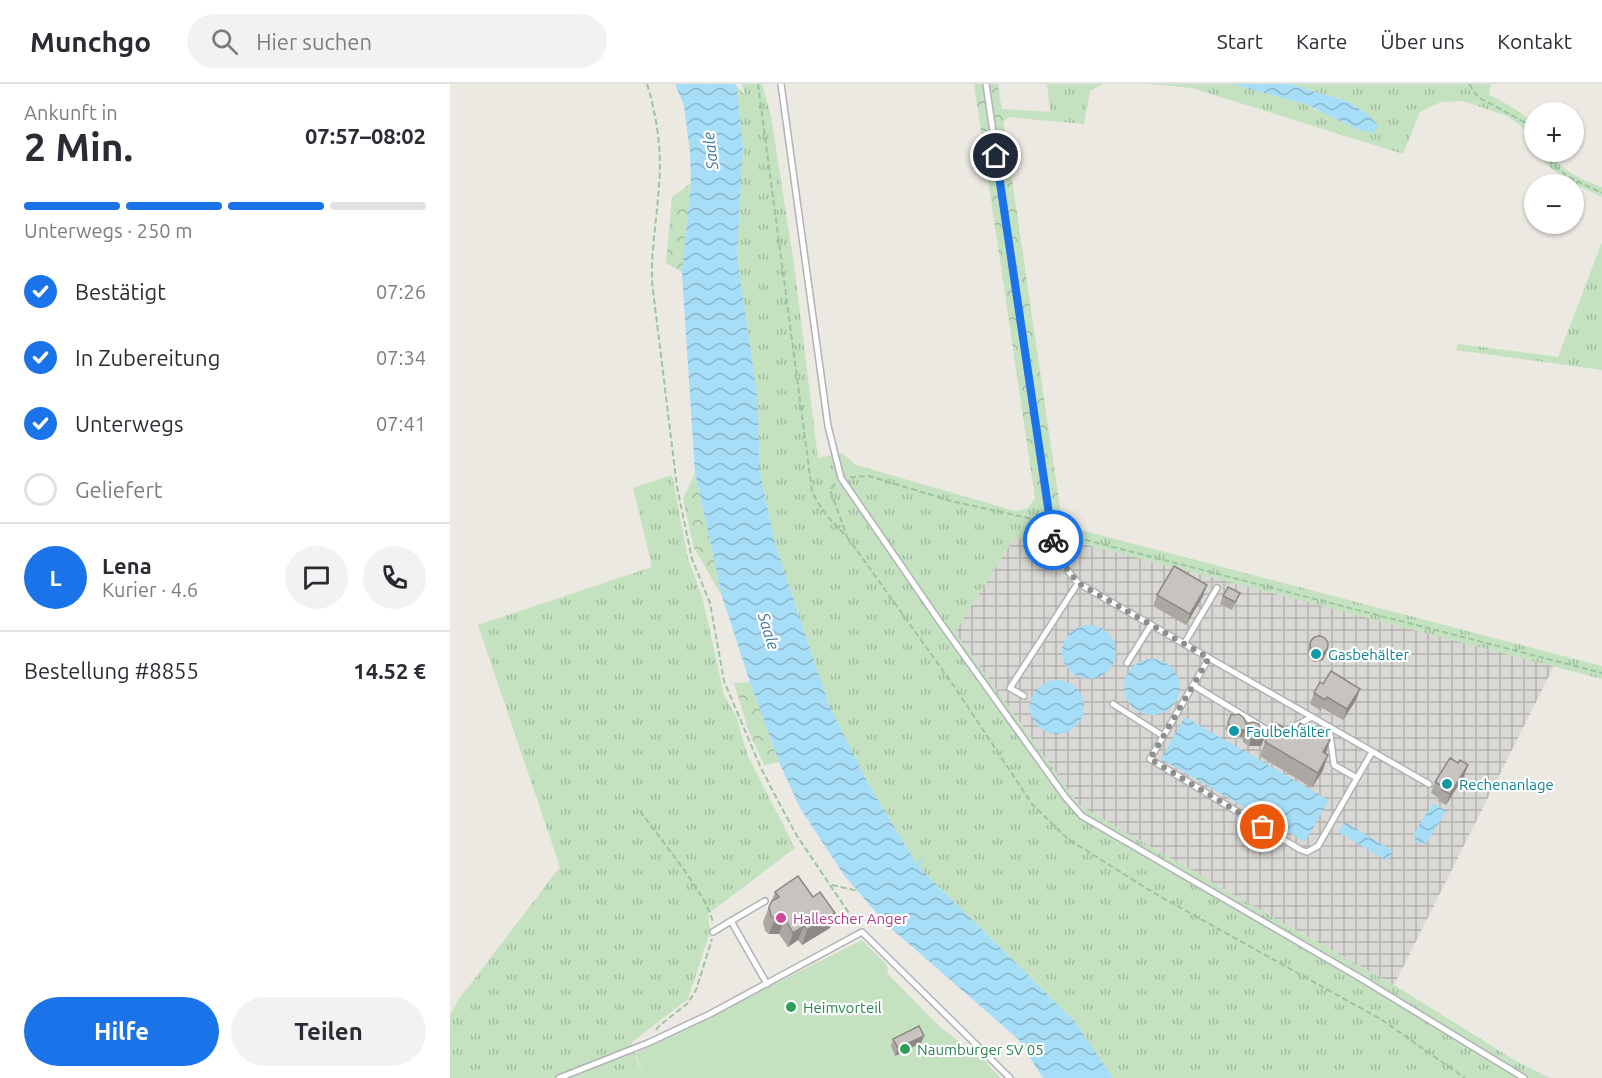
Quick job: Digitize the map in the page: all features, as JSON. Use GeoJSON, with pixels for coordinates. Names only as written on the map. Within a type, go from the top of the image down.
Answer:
{"type":"FeatureCollection","features":[{"type":"Feature","properties":{"kind":"lane"},"geometry":{"type":"LineString","coordinates":[[781,84],[828,426],[841,478],[1053,779],[1082,816],[1362,979],[1524,1078]]}},
{"type":"Feature","properties":{"kind":"lane"},"geometry":{"type":"LineString","coordinates":[[986,84],[1050,523],[1058,557],[1078,583],[1429,784]]}},
{"type":"Feature","properties":{"kind":"lane"},"geometry":{"type":"LineString","coordinates":[[1024,696],[1010,688],[1078,583]]}},
{"type":"Feature","properties":{"kind":"lane"},"geometry":{"type":"LineString","coordinates":[[1184,644],[1217,588]]}},
{"type":"Feature","properties":{"kind":"lane"},"geometry":{"type":"LineString","coordinates":[[1127,663],[1151,625]]}},
{"type":"Feature","properties":{"kind":"lane"},"geometry":{"type":"LineString","coordinates":[[1209,658],[1150,759],[1307,852],[1318,846],[1372,752]]}},
{"type":"Feature","properties":{"kind":"lane"},"geometry":{"type":"LineString","coordinates":[[1193,685],[1272,733],[1284,732],[1312,717]]}},
{"type":"Feature","properties":{"kind":"lane"},"geometry":{"type":"LineString","coordinates":[[1113,704],[1163,736]]}},
{"type":"Feature","properties":{"kind":"lane"},"geometry":{"type":"LineString","coordinates":[[1329,727],[1334,765],[1357,778]]}},
{"type":"Feature","properties":{"kind":"lane"},"geometry":{"type":"LineString","coordinates":[[713,932],[765,901]]}},
{"type":"Feature","properties":{"kind":"lane"},"geometry":{"type":"LineString","coordinates":[[731,921],[767,984]]}},
{"type":"Feature","properties":{"kind":"lane"},"geometry":{"type":"LineString","coordinates":[[559,1078],[710,1014],[862,932],[1010,1078]]}},
{"type":"Feature","properties":{"kind":"path"},"geometry":{"type":"LineString","coordinates":[[647,84],[655,115],[660,183],[652,259],[652,282],[677,487],[692,560],[710,603],[724,681],[760,766],[797,836],[862,932]]}},
{"type":"Feature","properties":{"kind":"path"},"geometry":{"type":"LineString","coordinates":[[758,84],[812,491],[828,519],[848,538],[954,686],[1032,804],[1068,839],[1154,894],[1382,1020],[1465,1078]]}},
{"type":"Feature","properties":{"kind":"path"},"geometry":{"type":"LineString","coordinates":[[1469,84],[1478,97],[1524,122]]}},
{"type":"Feature","properties":{"kind":"path"},"geometry":{"type":"LineString","coordinates":[[1552,162],[1569,178],[1602,193]]}},
{"type":"Feature","properties":{"kind":"path"},"geometry":{"type":"LineString","coordinates":[[848,538],[830,490],[841,478],[869,476],[951,501],[1050,523],[1063,534],[1602,673]]}},
{"type":"Feature","properties":{"kind":"path"},"geometry":{"type":"LineString","coordinates":[[640,811],[701,896],[712,916],[713,932],[696,990],[688,1003],[659,1026],[648,1042]]}},
{"type":"Feature","properties":{"kind":"path"},"geometry":{"type":"LineString","coordinates":[[832,885],[858,891]]}},
{"type":"Feature","properties":{"kind":"shaded area"},"geometry":{"type":"Polygon","coordinates":[[[1014,538],[1069,540],[1554,666],[1394,985],[1080,806],[955,632],[1014,538]]]}},
{"type":"Feature","properties":{"kind":"green space"},"geometry":{"type":"Polygon","coordinates":[[[742,84],[762,84],[771,116],[794,265],[818,458],[842,453],[856,465],[1015,511],[1027,509],[1035,498],[1059,501],[1062,518],[1073,528],[1602,666],[1602,679],[1069,540],[1014,538],[955,632],[1080,806],[1394,985],[1516,1061],[1549,1078],[1113,1078],[1075,1022],[917,865],[868,783],[829,705],[775,543],[759,467],[758,400],[737,256],[743,147],[737,87],[745,95],[742,84]]]}},
{"type":"Feature","properties":{"kind":"green space"},"geometry":{"type":"Polygon","coordinates":[[[974,84],[998,84],[1059,501],[1035,498],[974,84]]]}},
{"type":"Feature","properties":{"kind":"green space"},"geometry":{"type":"Polygon","coordinates":[[[1047,84],[1103,84],[1090,91],[1084,124],[1009,117],[1003,122],[1001,109],[1050,112],[1047,84]]]}},
{"type":"Feature","properties":{"kind":"green space"},"geometry":{"type":"Polygon","coordinates":[[[1149,84],[1232,84],[1305,104],[1316,111],[1349,102],[1290,84],[1491,84],[1489,95],[1524,116],[1524,132],[1521,126],[1507,116],[1463,101],[1441,102],[1420,112],[1403,154],[1192,88],[1149,84]]]}},
{"type":"Feature","properties":{"kind":"green space"},"geometry":{"type":"Polygon","coordinates":[[[1545,162],[1558,162],[1572,174],[1560,174],[1545,162]]]}},
{"type":"Feature","properties":{"kind":"green space"},"geometry":{"type":"Polygon","coordinates":[[[1584,180],[1602,187],[1602,197],[1584,188],[1584,180]]]}},
{"type":"Feature","properties":{"kind":"green space"},"geometry":{"type":"Polygon","coordinates":[[[691,183],[682,272],[666,263],[672,197],[691,183]]]}},
{"type":"Feature","properties":{"kind":"green space"},"geometry":{"type":"Polygon","coordinates":[[[1602,242],[1602,370],[1456,350],[1458,344],[1558,357],[1602,242]]]}},
{"type":"Feature","properties":{"kind":"green space"},"geometry":{"type":"Polygon","coordinates":[[[695,473],[722,596],[694,548],[683,499],[695,473]]]}},
{"type":"Feature","properties":{"kind":"green space"},"geometry":{"type":"Polygon","coordinates":[[[672,475],[688,559],[702,596],[724,695],[737,718],[747,754],[795,848],[708,914],[710,932],[688,999],[632,1042],[636,1059],[645,1078],[450,1078],[450,1015],[459,999],[560,867],[478,625],[652,567],[633,488],[672,475]]]}},
{"type":"Feature","properties":{"kind":"green space"},"geometry":{"type":"Polygon","coordinates":[[[750,682],[779,762],[764,765],[748,729],[734,683],[750,682]]]}},
{"type":"Feature","properties":{"kind":"green space"},"geometry":{"type":"Polygon","coordinates":[[[862,940],[887,965],[888,974],[940,1027],[986,1062],[1000,1078],[645,1078],[635,1054],[862,940]]]}},
{"type":"Feature","properties":{"kind":"water","name":"Saale"},"geometry":{"type":"Polygon","coordinates":[[[675,84],[736,84],[737,87],[743,147],[737,256],[758,400],[759,467],[775,543],[829,705],[868,783],[917,865],[1075,1022],[1113,1078],[1043,1078],[1018,1039],[885,923],[844,875],[800,808],[779,762],[722,596],[695,473],[682,272],[691,183],[690,152],[684,105],[675,84]]]}},
{"type":"Feature","properties":{"kind":"water"},"geometry":{"type":"Polygon","coordinates":[[[1232,84],[1290,84],[1349,102],[1367,114],[1379,126],[1373,133],[1359,130],[1305,104],[1232,84]]]}},
{"type":"Feature","properties":{"kind":"water"},"geometry":{"type":"Polygon","coordinates":[[[1084,625],[1094,625],[1104,629],[1112,637],[1116,652],[1112,667],[1104,675],[1094,679],[1084,679],[1074,675],[1066,667],[1062,657],[1062,647],[1066,637],[1074,629],[1084,625]]]}},
{"type":"Feature","properties":{"kind":"water"},"geometry":{"type":"Polygon","coordinates":[[[1152,659],[1167,664],[1175,672],[1180,687],[1175,702],[1167,710],[1152,715],[1137,710],[1129,702],[1124,687],[1129,672],[1137,664],[1152,659]]]}},
{"type":"Feature","properties":{"kind":"water"},"geometry":{"type":"Polygon","coordinates":[[[1052,680],[1062,680],[1072,684],[1080,692],[1084,707],[1080,722],[1072,730],[1062,734],[1052,734],[1042,730],[1034,722],[1030,712],[1030,702],[1034,692],[1042,684],[1052,680]]]}},
{"type":"Feature","properties":{"kind":"water"},"geometry":{"type":"Polygon","coordinates":[[[1185,717],[1329,800],[1305,842],[1161,759],[1185,717]]]}},
{"type":"Feature","properties":{"kind":"water"},"geometry":{"type":"Polygon","coordinates":[[[1433,803],[1446,811],[1426,844],[1422,842],[1420,845],[1414,841],[1416,837],[1413,835],[1433,803]]]}},
{"type":"Feature","properties":{"kind":"water"},"geometry":{"type":"Polygon","coordinates":[[[1345,822],[1393,851],[1387,861],[1338,832],[1345,822]]]}},
{"type":"Feature","properties":{"kind":"building"},"geometry":{"type":"Polygon","coordinates":[[[1174,566],[1207,585],[1190,614],[1157,595],[1174,566]]]}},
{"type":"Feature","properties":{"kind":"building"},"geometry":{"type":"Polygon","coordinates":[[[1228,587],[1240,593],[1235,602],[1223,596],[1228,587]]]}},
{"type":"Feature","properties":{"kind":"building"},"geometry":{"type":"Polygon","coordinates":[[[1319,636],[1326,638],[1328,645],[1326,652],[1319,654],[1312,652],[1310,645],[1312,638],[1319,636]]]}},
{"type":"Feature","properties":{"kind":"building"},"geometry":{"type":"Polygon","coordinates":[[[1331,671],[1360,689],[1347,709],[1327,697],[1325,700],[1314,693],[1320,682],[1323,684],[1331,671]]]}},
{"type":"Feature","properties":{"kind":"building"},"geometry":{"type":"Polygon","coordinates":[[[1239,714],[1244,718],[1246,724],[1253,722],[1259,724],[1264,739],[1251,739],[1246,735],[1245,730],[1231,729],[1228,722],[1231,715],[1239,714]]]}},
{"type":"Feature","properties":{"kind":"building"},"geometry":{"type":"Polygon","coordinates":[[[1276,723],[1294,734],[1300,723],[1330,740],[1323,752],[1328,755],[1318,773],[1265,742],[1276,723]]]}},
{"type":"Feature","properties":{"kind":"building"},"geometry":{"type":"Polygon","coordinates":[[[1450,758],[1468,765],[1450,794],[1442,790],[1444,787],[1435,782],[1450,758]]]}},
{"type":"Feature","properties":{"kind":"building"},"geometry":{"type":"Polygon","coordinates":[[[798,876],[813,897],[820,892],[835,913],[807,930],[804,926],[793,933],[785,919],[775,919],[771,916],[769,907],[772,901],[779,897],[775,892],[798,876]]]}},
{"type":"Feature","properties":{"kind":"building"},"geometry":{"type":"Polygon","coordinates":[[[919,1026],[924,1036],[898,1048],[893,1039],[919,1026]]]}},
{"type":"Feature","properties":{"kind":"waterway"},"geometry":{"type":"LineString","coordinates":[[915,867],[922,860]]}},
{"type":"Feature","properties":{"kind":"way so far"},"geometry":{"type":"LineString","coordinates":[[1053,540],[1058,557],[1078,583],[1209,658],[1150,759],[1263,827]]}},
{"type":"Feature","properties":{"kind":"place","name":"Gasbehälter"},"geometry":{"type":"Point","coordinates":[1316,654]}},
{"type":"Feature","properties":{"kind":"place","name":"Faulbehälter"},"geometry":{"type":"Point","coordinates":[1234,731]}},
{"type":"Feature","properties":{"kind":"place","name":"Rechenanlage"},"geometry":{"type":"Point","coordinates":[1447,784]}},
{"type":"Feature","properties":{"kind":"place","name":"Hallescher Anger"},"geometry":{"type":"Point","coordinates":[781,918]}},
{"type":"Feature","properties":{"kind":"place","name":"Heimvorteil"},"geometry":{"type":"Point","coordinates":[791,1007]}},
{"type":"Feature","properties":{"kind":"place","name":"Naumburger SV 05"},"geometry":{"type":"Point","coordinates":[905,1049]}},
{"type":"Feature","properties":{"kind":"route"},"geometry":{"type":"LineString","coordinates":[[996,156],[1053,540]]}}]}
